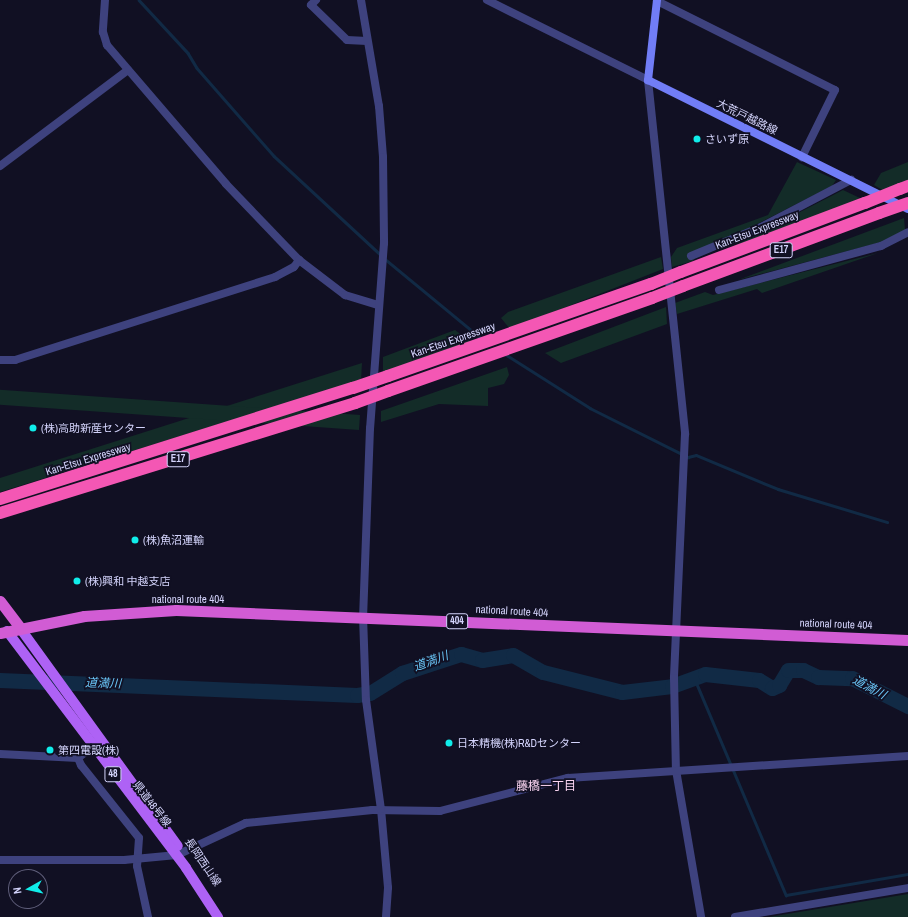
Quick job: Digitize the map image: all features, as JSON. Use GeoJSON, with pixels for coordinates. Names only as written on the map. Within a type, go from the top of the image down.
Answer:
{"type":"FeatureCollection","features":[{"type":"Feature","properties":{"kind":"highway","name":"Kan-Etsu Expressway"},"geometry":{"type":"LineString","coordinates":[[0,499],[388,376],[651,284],[904,188]]}},
{"type":"Feature","properties":{"kind":"highway","name":"E17"},"geometry":{"type":"LineString","coordinates":[[0,513],[355,403],[652,298],[908,203]]}},
{"type":"Feature","properties":{"kind":"highway"},"geometry":{"type":"LineString","coordinates":[[0,601],[20,628]]}},
{"type":"Feature","properties":{"kind":"highway","name":"national route 404"},"geometry":{"type":"LineString","coordinates":[[4,632],[84,616],[176,610],[363,616],[676,632],[908,640]]}},
{"type":"Feature","properties":{"kind":"highway"},"geometry":{"type":"LineString","coordinates":[[0,622],[4,632]]}},
{"type":"Feature","properties":{"kind":"main road"},"geometry":{"type":"LineString","coordinates":[[648,80],[657,0]]}},
{"type":"Feature","properties":{"kind":"main road","name":"大荒戸越路線"},"geometry":{"type":"LineString","coordinates":[[648,80],[908,209]]}},
{"type":"Feature","properties":{"kind":"main road","name":"長岡西山線"},"geometry":{"type":"LineString","coordinates":[[20,628],[224,917]]}},
{"type":"Feature","properties":{"kind":"main road","name":"県道48号線"},"geometry":{"type":"LineString","coordinates":[[4,632],[92,747],[180,854],[218,917]]}},
{"type":"Feature","properties":{"kind":"street"},"geometry":{"type":"LineString","coordinates":[[105,0],[104,38],[128,70],[226,184],[299,260],[345,295],[377,305]]}},
{"type":"Feature","properties":{"kind":"street"},"geometry":{"type":"LineString","coordinates":[[316,0],[311,5],[347,40],[367,41]]}},
{"type":"Feature","properties":{"kind":"street"},"geometry":{"type":"LineString","coordinates":[[361,0],[379,106],[383,157],[384,243],[377,305],[363,616],[366,700],[381,809],[388,888],[386,917]]}},
{"type":"Feature","properties":{"kind":"street"},"geometry":{"type":"LineString","coordinates":[[487,0],[648,80],[685,434],[676,632],[676,770],[701,917]]}},
{"type":"Feature","properties":{"kind":"street"},"geometry":{"type":"LineString","coordinates":[[657,0],[835,90],[802,157]]}},
{"type":"Feature","properties":{"kind":"street"},"geometry":{"type":"LineString","coordinates":[[0,166],[128,70]]}},
{"type":"Feature","properties":{"kind":"street"},"geometry":{"type":"LineString","coordinates":[[691,256],[760,228],[851,180]]}},
{"type":"Feature","properties":{"kind":"street"},"geometry":{"type":"LineString","coordinates":[[718,290],[881,246],[908,232]]}},
{"type":"Feature","properties":{"kind":"street"},"geometry":{"type":"LineString","coordinates":[[0,360],[15,360],[275,277],[294,267],[299,260]]}},
{"type":"Feature","properties":{"kind":"street"},"geometry":{"type":"LineString","coordinates":[[0,754],[78,758],[92,747]]}},
{"type":"Feature","properties":{"kind":"street"},"geometry":{"type":"LineString","coordinates":[[0,860],[137,859],[180,854],[246,823],[381,809],[440,811],[568,778],[908,756]]}},
{"type":"Feature","properties":{"kind":"street"},"geometry":{"type":"LineString","coordinates":[[78,758],[136,832],[140,845],[137,859],[148,917]]}},
{"type":"Feature","properties":{"kind":"street"},"geometry":{"type":"LineString","coordinates":[[735,917],[908,888]]}},
{"type":"Feature","properties":{"kind":"green space"},"geometry":{"type":"Polygon","coordinates":[[[797,162],[836,180],[832,186],[698,254],[693,261],[672,267],[671,257],[677,248],[768,215],[797,162]]]}},
{"type":"Feature","properties":{"kind":"green space"},"geometry":{"type":"Polygon","coordinates":[[[908,162],[908,181],[884,191],[874,185],[881,173],[908,162]]]}},
{"type":"Feature","properties":{"kind":"green space"},"geometry":{"type":"Polygon","coordinates":[[[843,190],[862,199],[726,250],[843,190]]]}},
{"type":"Feature","properties":{"kind":"green space"},"geometry":{"type":"Polygon","coordinates":[[[904,218],[905,230],[893,239],[738,280],[904,218]]]}},
{"type":"Feature","properties":{"kind":"green space"},"geometry":{"type":"Polygon","coordinates":[[[878,253],[762,293],[757,289],[677,314],[675,303],[705,292],[713,295],[878,253]]]}},
{"type":"Feature","properties":{"kind":"green space"},"geometry":{"type":"Polygon","coordinates":[[[661,257],[663,269],[510,329],[501,318],[508,312],[661,257]]]}},
{"type":"Feature","properties":{"kind":"green space"},"geometry":{"type":"Polygon","coordinates":[[[666,307],[667,324],[561,363],[545,353],[666,307]]]}},
{"type":"Feature","properties":{"kind":"green space"},"geometry":{"type":"Polygon","coordinates":[[[455,330],[471,342],[383,372],[383,357],[455,330]]]}},
{"type":"Feature","properties":{"kind":"green space"},"geometry":{"type":"Polygon","coordinates":[[[362,363],[361,380],[0,492],[0,478],[362,363]]]}},
{"type":"Feature","properties":{"kind":"green space"},"geometry":{"type":"Polygon","coordinates":[[[507,367],[509,375],[504,384],[488,388],[488,406],[439,404],[381,422],[381,411],[507,367]]]}},
{"type":"Feature","properties":{"kind":"green space"},"geometry":{"type":"Polygon","coordinates":[[[0,390],[360,415],[359,430],[0,405],[0,390]]]}},
{"type":"Feature","properties":{"kind":"green space"},"geometry":{"type":"Polygon","coordinates":[[[908,894],[908,917],[769,917],[908,894]]]}},
{"type":"Feature","properties":{"kind":"waterway"},"geometry":{"type":"LineString","coordinates":[[139,0],[188,53],[197,68],[274,156],[381,255]]}},
{"type":"Feature","properties":{"kind":"waterway"},"geometry":{"type":"LineString","coordinates":[[385,259],[482,339]]}},
{"type":"Feature","properties":{"kind":"waterway"},"geometry":{"type":"LineString","coordinates":[[505,354],[590,408],[688,457],[696,455],[778,489],[887,522]]}},
{"type":"Feature","properties":{"kind":"waterway","name":"道満川"},"geometry":{"type":"LineString","coordinates":[[0,680],[357,695],[370,693],[402,673],[461,654],[482,660],[513,655],[543,672],[622,692],[672,686],[705,674],[759,680],[772,688],[779,685],[788,670],[803,670],[818,677],[852,678],[908,706]]}},
{"type":"Feature","properties":{"kind":"waterway"},"geometry":{"type":"LineString","coordinates":[[694,677],[786,895],[908,874]]}},
{"type":"Feature","properties":{"kind":"place","name":"さいず原"},"geometry":{"type":"Point","coordinates":[697,139]}},
{"type":"Feature","properties":{"kind":"place","name":"(株)高助新産センター"},"geometry":{"type":"Point","coordinates":[33,428]}},
{"type":"Feature","properties":{"kind":"place","name":"(株)魚沼運輸"},"geometry":{"type":"Point","coordinates":[135,540]}},
{"type":"Feature","properties":{"kind":"place","name":"(株)興和 中越支店"},"geometry":{"type":"Point","coordinates":[77,581]}},
{"type":"Feature","properties":{"kind":"place","name":"日本精機(株)R&Dセンター"},"geometry":{"type":"Point","coordinates":[449,743]}},
{"type":"Feature","properties":{"kind":"place","name":"第四電設(株)"},"geometry":{"type":"Point","coordinates":[50,750]}},
{"type":"Feature","properties":{"kind":"district","name":"藤橋一丁目"},"geometry":{"type":"Point","coordinates":[546,787]}}]}
